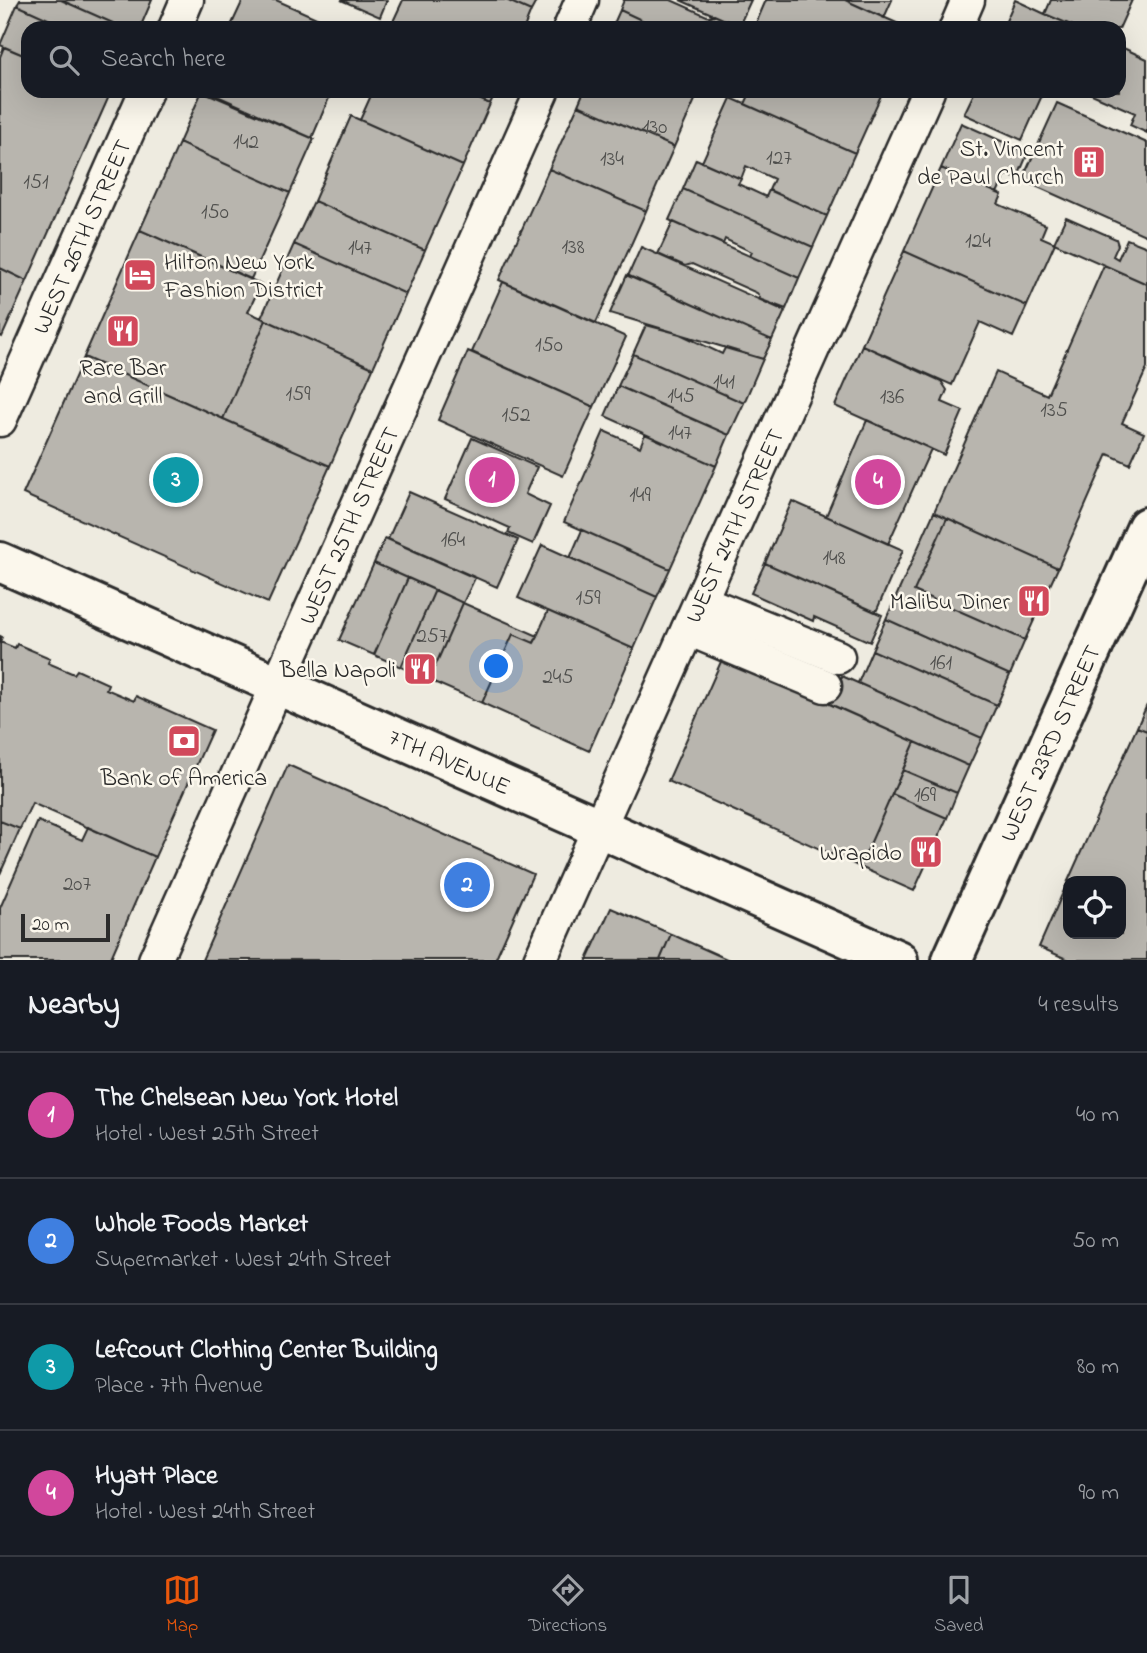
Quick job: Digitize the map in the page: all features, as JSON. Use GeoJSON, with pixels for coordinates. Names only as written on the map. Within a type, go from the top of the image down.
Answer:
{"type":"FeatureCollection","features":[{"type":"Feature","properties":{"kind":"main road","name":"WEST 23RD STREET"},"geometry":{"type":"LineString","coordinates":[[953,960],[1147,527]]}},
{"type":"Feature","properties":{"kind":"main road","name":"7TH AVENUE"},"geometry":{"type":"LineString","coordinates":[[0,562],[898,960]]}},
{"type":"Feature","properties":{"kind":"street"},"geometry":{"type":"LineString","coordinates":[[178,21],[187,0]]}},
{"type":"Feature","properties":{"kind":"street"},"geometry":{"type":"LineString","coordinates":[[573,21],[582,0]]}},
{"type":"Feature","properties":{"kind":"street"},"geometry":{"type":"LineString","coordinates":[[959,21],[968,0]]}},
{"type":"Feature","properties":{"kind":"street","name":"WEST 26TH STREET"},"geometry":{"type":"LineString","coordinates":[[0,420],[143,98]]}},
{"type":"Feature","properties":{"kind":"street","name":"WEST 25TH STREET"},"geometry":{"type":"LineString","coordinates":[[155,960],[539,98]]}},
{"type":"Feature","properties":{"kind":"street","name":"WEST 24TH STREET"},"geometry":{"type":"LineString","coordinates":[[540,960],[925,98]]}},
{"type":"Feature","properties":{"kind":"street"},"geometry":{"type":"LineString","coordinates":[[695,615],[838,657]]}},
{"type":"Feature","properties":{"kind":"street"},"geometry":{"type":"LineString","coordinates":[[695,615],[825,687]]}},
{"type":"Feature","properties":{"kind":"building"},"geometry":{"type":"Polygon","coordinates":[[[20,0],[61,0],[108,21],[52,21],[17,5],[20,0]]]}},
{"type":"Feature","properties":{"kind":"building"},"geometry":{"type":"Polygon","coordinates":[[[61,0],[152,0],[143,21],[108,21],[61,0]]]}},
{"type":"Feature","properties":{"kind":"building"},"geometry":{"type":"Polygon","coordinates":[[[243,0],[276,0],[323,21],[233,21],[243,0]]]}},
{"type":"Feature","properties":{"kind":"building"},"geometry":{"type":"Polygon","coordinates":[[[341,0],[387,0],[380,17],[341,0]]]}},
{"type":"Feature","properties":{"kind":"building"},"geometry":{"type":"Polygon","coordinates":[[[403,0],[506,0],[531,11],[527,21],[393,21],[403,0]]]}},
{"type":"Feature","properties":{"kind":"building"},"geometry":{"type":"Polygon","coordinates":[[[506,0],[537,0],[531,11],[506,0]]]}},
{"type":"Feature","properties":{"kind":"building"},"geometry":{"type":"Polygon","coordinates":[[[624,0],[671,0],[709,17],[714,15],[727,21],[644,21],[620,10],[624,0]]]}},
{"type":"Feature","properties":{"kind":"building"},"geometry":{"type":"Polygon","coordinates":[[[680,0],[751,0],[741,21],[728,21],[680,0]]]}},
{"type":"Feature","properties":{"kind":"building"},"geometry":{"type":"Polygon","coordinates":[[[766,0],[845,0],[892,21],[757,21],[766,0]]]}},
{"type":"Feature","properties":{"kind":"building"},"geometry":{"type":"Polygon","coordinates":[[[845,0],[892,0],[884,18],[845,0]]]}},
{"type":"Feature","properties":{"kind":"building"},"geometry":{"type":"Polygon","coordinates":[[[1015,0],[1062,21],[1006,21],[1015,0]]]}},
{"type":"Feature","properties":{"kind":"building"},"geometry":{"type":"Polygon","coordinates":[[[1051,0],[1132,0],[1123,21],[1062,21],[1045,14],[1051,0]]]}},
{"type":"Feature","properties":{"kind":"building"},"geometry":{"type":"Polygon","coordinates":[[[17,5],[52,21],[21,21],[21,54],[0,45],[17,5]]]}},
{"type":"Feature","properties":{"kind":"building"},"geometry":{"type":"Polygon","coordinates":[[[620,10],[644,21],[615,21],[620,10]]]}},
{"type":"Feature","properties":{"kind":"building"},"geometry":{"type":"Polygon","coordinates":[[[4,47],[21,54],[21,98],[108,98],[27,281],[0,268],[0,57],[4,47]]]}},
{"type":"Feature","properties":{"kind":"building"},"geometry":{"type":"Polygon","coordinates":[[[1126,49],[1147,59],[1147,133],[1130,125],[1135,113],[1101,98],[1126,98],[1126,49]]]}},
{"type":"Feature","properties":{"kind":"building"},"geometry":{"type":"Polygon","coordinates":[[[199,98],[218,98],[314,139],[290,193],[179,143],[199,98]]]}},
{"type":"Feature","properties":{"kind":"building"},"geometry":{"type":"Polygon","coordinates":[[[222,98],[329,98],[312,138],[222,98]]]}},
{"type":"Feature","properties":{"kind":"building"},"geometry":{"type":"Polygon","coordinates":[[[370,98],[477,98],[490,104],[463,166],[360,120],[370,98]]]}},
{"type":"Feature","properties":{"kind":"building"},"geometry":{"type":"Polygon","coordinates":[[[477,98],[493,98],[490,104],[477,98]]]}},
{"type":"Feature","properties":{"kind":"building"},"geometry":{"type":"Polygon","coordinates":[[[581,98],[696,98],[674,147],[578,105],[581,98]]]}},
{"type":"Feature","properties":{"kind":"building"},"geometry":{"type":"Polygon","coordinates":[[[731,98],[855,153],[827,216],[769,190],[774,179],[746,166],[741,179],[702,162],[731,98]]]}},
{"type":"Feature","properties":{"kind":"building"},"geometry":{"type":"Polygon","coordinates":[[[748,98],[880,98],[855,153],[745,104],[748,98]]]}},
{"type":"Feature","properties":{"kind":"building"},"geometry":{"type":"Polygon","coordinates":[[[972,98],[1041,98],[1022,140],[964,114],[972,98]]]}},
{"type":"Feature","properties":{"kind":"building","name":"St. Vincent de Paul Church"},"geometry":{"type":"Polygon","coordinates":[[[1057,103],[1147,143],[1147,236],[1022,180],[1057,103]]]}},
{"type":"Feature","properties":{"kind":"building"},"geometry":{"type":"Polygon","coordinates":[[[578,105],[674,147],[646,211],[549,169],[578,105]]]}},
{"type":"Feature","properties":{"kind":"building"},"geometry":{"type":"Polygon","coordinates":[[[351,116],[463,166],[425,250],[314,201],[351,116]]]}},
{"type":"Feature","properties":{"kind":"building"},"geometry":{"type":"Polygon","coordinates":[[[961,123],[1028,153],[1017,179],[1006,174],[997,193],[941,168],[961,123]]]}},
{"type":"Feature","properties":{"kind":"building"},"geometry":{"type":"Polygon","coordinates":[[[179,143],[290,193],[251,279],[140,230],[179,143]]]}},
{"type":"Feature","properties":{"kind":"building"},"geometry":{"type":"Polygon","coordinates":[[[696,159],[741,179],[738,184],[766,197],[769,190],[827,216],[813,247],[683,189],[696,159]]]}},
{"type":"Feature","properties":{"kind":"building"},"geometry":{"type":"Polygon","coordinates":[[[941,168],[1002,195],[998,204],[1046,225],[1041,237],[1055,243],[1027,306],[904,251],[941,168]]]}},
{"type":"Feature","properties":{"kind":"building"},"geometry":{"type":"Polygon","coordinates":[[[549,169],[646,211],[596,323],[499,280],[549,169]]]}},
{"type":"Feature","properties":{"kind":"building"},"geometry":{"type":"Polygon","coordinates":[[[683,189],[813,247],[799,278],[750,256],[752,252],[725,239],[723,244],[669,220],[683,189]]]}},
{"type":"Feature","properties":{"kind":"building"},"geometry":{"type":"Polygon","coordinates":[[[314,201],[425,250],[406,294],[294,244],[314,201]]]}},
{"type":"Feature","properties":{"kind":"building"},"geometry":{"type":"Polygon","coordinates":[[[1066,217],[1116,239],[1118,245],[1113,256],[1118,259],[1127,239],[1147,247],[1147,284],[1054,243],[1066,217]]]}},
{"type":"Feature","properties":{"kind":"building"},"geometry":{"type":"Polygon","coordinates":[[[673,222],[799,278],[786,309],[759,299],[757,293],[692,264],[685,266],[658,254],[673,222]]]}},
{"type":"Feature","properties":{"kind":"building"},"geometry":{"type":"Polygon","coordinates":[[[140,230],[261,284],[248,312],[266,320],[223,419],[84,357],[140,230]]]}},
{"type":"Feature","properties":{"kind":"building"},"geometry":{"type":"Polygon","coordinates":[[[294,244],[406,294],[373,368],[261,318],[294,244]]]}},
{"type":"Feature","properties":{"kind":"building"},"geometry":{"type":"Polygon","coordinates":[[[641,247],[785,311],[772,340],[628,276],[641,247]]]}},
{"type":"Feature","properties":{"kind":"building"},"geometry":{"type":"Polygon","coordinates":[[[904,251],[1027,306],[1013,337],[980,322],[952,385],[862,345],[904,251]]]}},
{"type":"Feature","properties":{"kind":"building"},"geometry":{"type":"Polygon","coordinates":[[[1104,265],[1147,284],[1147,368],[1122,423],[1144,433],[1130,464],[1108,454],[1058,568],[934,512],[996,372],[1047,395],[1104,265]]]}},
{"type":"Feature","properties":{"kind":"building"},"geometry":{"type":"Polygon","coordinates":[[[0,268],[27,281],[2,337],[0,336],[0,268]]]}},
{"type":"Feature","properties":{"kind":"building"},"geometry":{"type":"Polygon","coordinates":[[[627,275],[772,340],[763,359],[610,313],[627,275]]]}},
{"type":"Feature","properties":{"kind":"building"},"geometry":{"type":"Polygon","coordinates":[[[503,282],[626,337],[594,407],[472,352],[503,282]]]}},
{"type":"Feature","properties":{"kind":"building"},"geometry":{"type":"Polygon","coordinates":[[[266,320],[373,368],[330,466],[223,419],[266,320]]]}},
{"type":"Feature","properties":{"kind":"building"},"geometry":{"type":"Polygon","coordinates":[[[646,325],[680,334],[722,354],[725,348],[763,359],[744,403],[633,354],[646,325]]]}},
{"type":"Feature","properties":{"kind":"building"},"geometry":{"type":"Polygon","coordinates":[[[862,345],[941,381],[947,390],[942,402],[963,411],[944,455],[835,406],[862,345]]]}},
{"type":"Feature","properties":{"kind":"building"},"geometry":{"type":"Polygon","coordinates":[[[468,351],[594,407],[563,476],[438,420],[468,351]]]}},
{"type":"Feature","properties":{"kind":"building"},"geometry":{"type":"Polygon","coordinates":[[[633,354],[744,403],[729,435],[618,386],[633,354]]]}},
{"type":"Feature","properties":{"kind":"building"},"geometry":{"type":"Polygon","coordinates":[[[84,357],[330,466],[268,603],[23,494],[84,357]]]}},
{"type":"Feature","properties":{"kind":"building"},"geometry":{"type":"Polygon","coordinates":[[[618,386],[729,435],[716,466],[605,416],[618,386]]]}},
{"type":"Feature","properties":{"kind":"building"},"geometry":{"type":"Polygon","coordinates":[[[867,420],[931,449],[888,544],[826,516],[867,420]]]}},
{"type":"Feature","properties":{"kind":"building"},"geometry":{"type":"Polygon","coordinates":[[[604,431],[640,447],[645,434],[716,466],[670,569],[564,522],[604,431]]]}},
{"type":"Feature","properties":{"kind":"building"},"geometry":{"type":"Polygon","coordinates":[[[472,438],[537,467],[525,494],[550,506],[533,544],[508,533],[510,528],[445,499],[472,438]]]}},
{"type":"Feature","properties":{"kind":"building"},"geometry":{"type":"Polygon","coordinates":[[[409,492],[518,540],[497,587],[388,539],[409,492]]]}},
{"type":"Feature","properties":{"kind":"building"},"geometry":{"type":"Polygon","coordinates":[[[792,501],[903,550],[876,612],[765,563],[792,501]]]}},
{"type":"Feature","properties":{"kind":"building"},"geometry":{"type":"Polygon","coordinates":[[[934,512],[947,518],[914,591],[1025,640],[1010,675],[886,619],[934,512]]]}},
{"type":"Feature","properties":{"kind":"building"},"geometry":{"type":"Polygon","coordinates":[[[947,518],[1058,568],[1025,640],[914,591],[947,518]]]}},
{"type":"Feature","properties":{"kind":"building"},"geometry":{"type":"Polygon","coordinates":[[[582,530],[670,569],[657,597],[570,558],[582,530]]]}},
{"type":"Feature","properties":{"kind":"building"},"geometry":{"type":"Polygon","coordinates":[[[385,538],[475,578],[463,603],[374,563],[385,538]]]}},
{"type":"Feature","properties":{"kind":"building"},"geometry":{"type":"Polygon","coordinates":[[[542,545],[657,597],[634,649],[518,598],[542,545]]]}},
{"type":"Feature","properties":{"kind":"building"},"geometry":{"type":"Polygon","coordinates":[[[374,563],[408,578],[374,655],[339,640],[374,563]]]}},
{"type":"Feature","properties":{"kind":"building"},"geometry":{"type":"Polygon","coordinates":[[[765,563],[882,615],[870,642],[814,617],[813,621],[751,593],[765,563]]]}},
{"type":"Feature","properties":{"kind":"building"},"geometry":{"type":"Polygon","coordinates":[[[408,578],[435,590],[401,667],[374,655],[408,578]]]}},
{"type":"Feature","properties":{"kind":"building"},"geometry":{"type":"Polygon","coordinates":[[[435,590],[463,603],[429,680],[401,667],[435,590]]]}},
{"type":"Feature","properties":{"kind":"building"},"geometry":{"type":"Polygon","coordinates":[[[463,603],[538,636],[534,643],[513,634],[482,703],[429,680],[463,603]]]}},
{"type":"Feature","properties":{"kind":"building"},"geometry":{"type":"Polygon","coordinates":[[[548,611],[634,649],[589,751],[482,703],[513,634],[534,643],[548,611]]]}},
{"type":"Feature","properties":{"kind":"building"},"geometry":{"type":"Polygon","coordinates":[[[886,619],[1010,675],[997,705],[872,650],[886,619]]]}},
{"type":"Feature","properties":{"kind":"building"},"geometry":{"type":"Polygon","coordinates":[[[0,642],[15,648],[17,644],[50,658],[48,663],[74,674],[77,670],[108,684],[106,689],[134,701],[136,696],[212,730],[155,857],[32,803],[20,829],[0,821],[0,642]]]}},
{"type":"Feature","properties":{"kind":"building"},"geometry":{"type":"Polygon","coordinates":[[[872,650],[997,705],[982,738],[858,683],[872,650]]]}},
{"type":"Feature","properties":{"kind":"building"},"geometry":{"type":"Polygon","coordinates":[[[723,657],[915,742],[860,867],[668,781],[723,657]]]}},
{"type":"Feature","properties":{"kind":"building"},"geometry":{"type":"Polygon","coordinates":[[[842,676],[982,738],[969,766],[830,704],[842,676]]]}},
{"type":"Feature","properties":{"kind":"building"},"geometry":{"type":"Polygon","coordinates":[[[1147,705],[1147,731],[1137,727],[1147,705]]]}},
{"type":"Feature","properties":{"kind":"building"},"geometry":{"type":"Polygon","coordinates":[[[1137,727],[1147,731],[1147,960],[1069,960],[1039,947],[1063,892],[1063,939],[1126,939],[1126,876],[1070,876],[1137,727]]]}},
{"type":"Feature","properties":{"kind":"building"},"geometry":{"type":"Polygon","coordinates":[[[915,742],[969,766],[957,793],[903,770],[915,742]]]}},
{"type":"Feature","properties":{"kind":"building"},"geometry":{"type":"Polygon","coordinates":[[[288,765],[533,874],[495,960],[202,960],[288,765]]]}},
{"type":"Feature","properties":{"kind":"building"},"geometry":{"type":"Polygon","coordinates":[[[903,770],[957,793],[947,818],[892,794],[903,770]]]}},
{"type":"Feature","properties":{"kind":"building"},"geometry":{"type":"Polygon","coordinates":[[[892,794],[947,818],[914,891],[860,867],[892,794]]]}},
{"type":"Feature","properties":{"kind":"building"},"geometry":{"type":"Polygon","coordinates":[[[0,821],[20,829],[0,874],[0,821]]]}},
{"type":"Feature","properties":{"kind":"building"},"geometry":{"type":"Polygon","coordinates":[[[38,821],[82,840],[88,827],[155,857],[110,960],[0,960],[0,908],[38,821]]]}},
{"type":"Feature","properties":{"kind":"building"},"geometry":{"type":"Polygon","coordinates":[[[611,908],[671,934],[660,960],[587,960],[611,908]]]}},
{"type":"Feature","properties":{"kind":"building"},"geometry":{"type":"Polygon","coordinates":[[[671,934],[729,960],[660,960],[671,934]]]}},
{"type":"Feature","properties":{"kind":"place","name":"St. Vincent de Paul Church"},"geometry":{"type":"Point","coordinates":[1089,162]}},
{"type":"Feature","properties":{"kind":"place","name":"Hilton New York Fashion District"},"geometry":{"type":"Point","coordinates":[140,275]}},
{"type":"Feature","properties":{"kind":"place","name":"Rare Bar and Grill"},"geometry":{"type":"Point","coordinates":[123,331]}},
{"type":"Feature","properties":{"kind":"place","name":"Lefcourt Clothing Center Building"},"geometry":{"type":"Point","coordinates":[176,480]}},
{"type":"Feature","properties":{"kind":"place","name":"The Chelsean New York Hotel"},"geometry":{"type":"Point","coordinates":[492,480]}},
{"type":"Feature","properties":{"kind":"place","name":"Hyatt Place"},"geometry":{"type":"Point","coordinates":[878,482]}},
{"type":"Feature","properties":{"kind":"place","name":"Malibu Diner"},"geometry":{"type":"Point","coordinates":[1034,601]}},
{"type":"Feature","properties":{"kind":"place","name":"Bella Napoli"},"geometry":{"type":"Point","coordinates":[420,669]}},
{"type":"Feature","properties":{"kind":"place","name":"Bank of America"},"geometry":{"type":"Point","coordinates":[184,741]}},
{"type":"Feature","properties":{"kind":"place","name":"Wrapido"},"geometry":{"type":"Point","coordinates":[926,852]}},
{"type":"Feature","properties":{"kind":"place","name":"Whole Foods Market"},"geometry":{"type":"Point","coordinates":[467,885]}}]}
